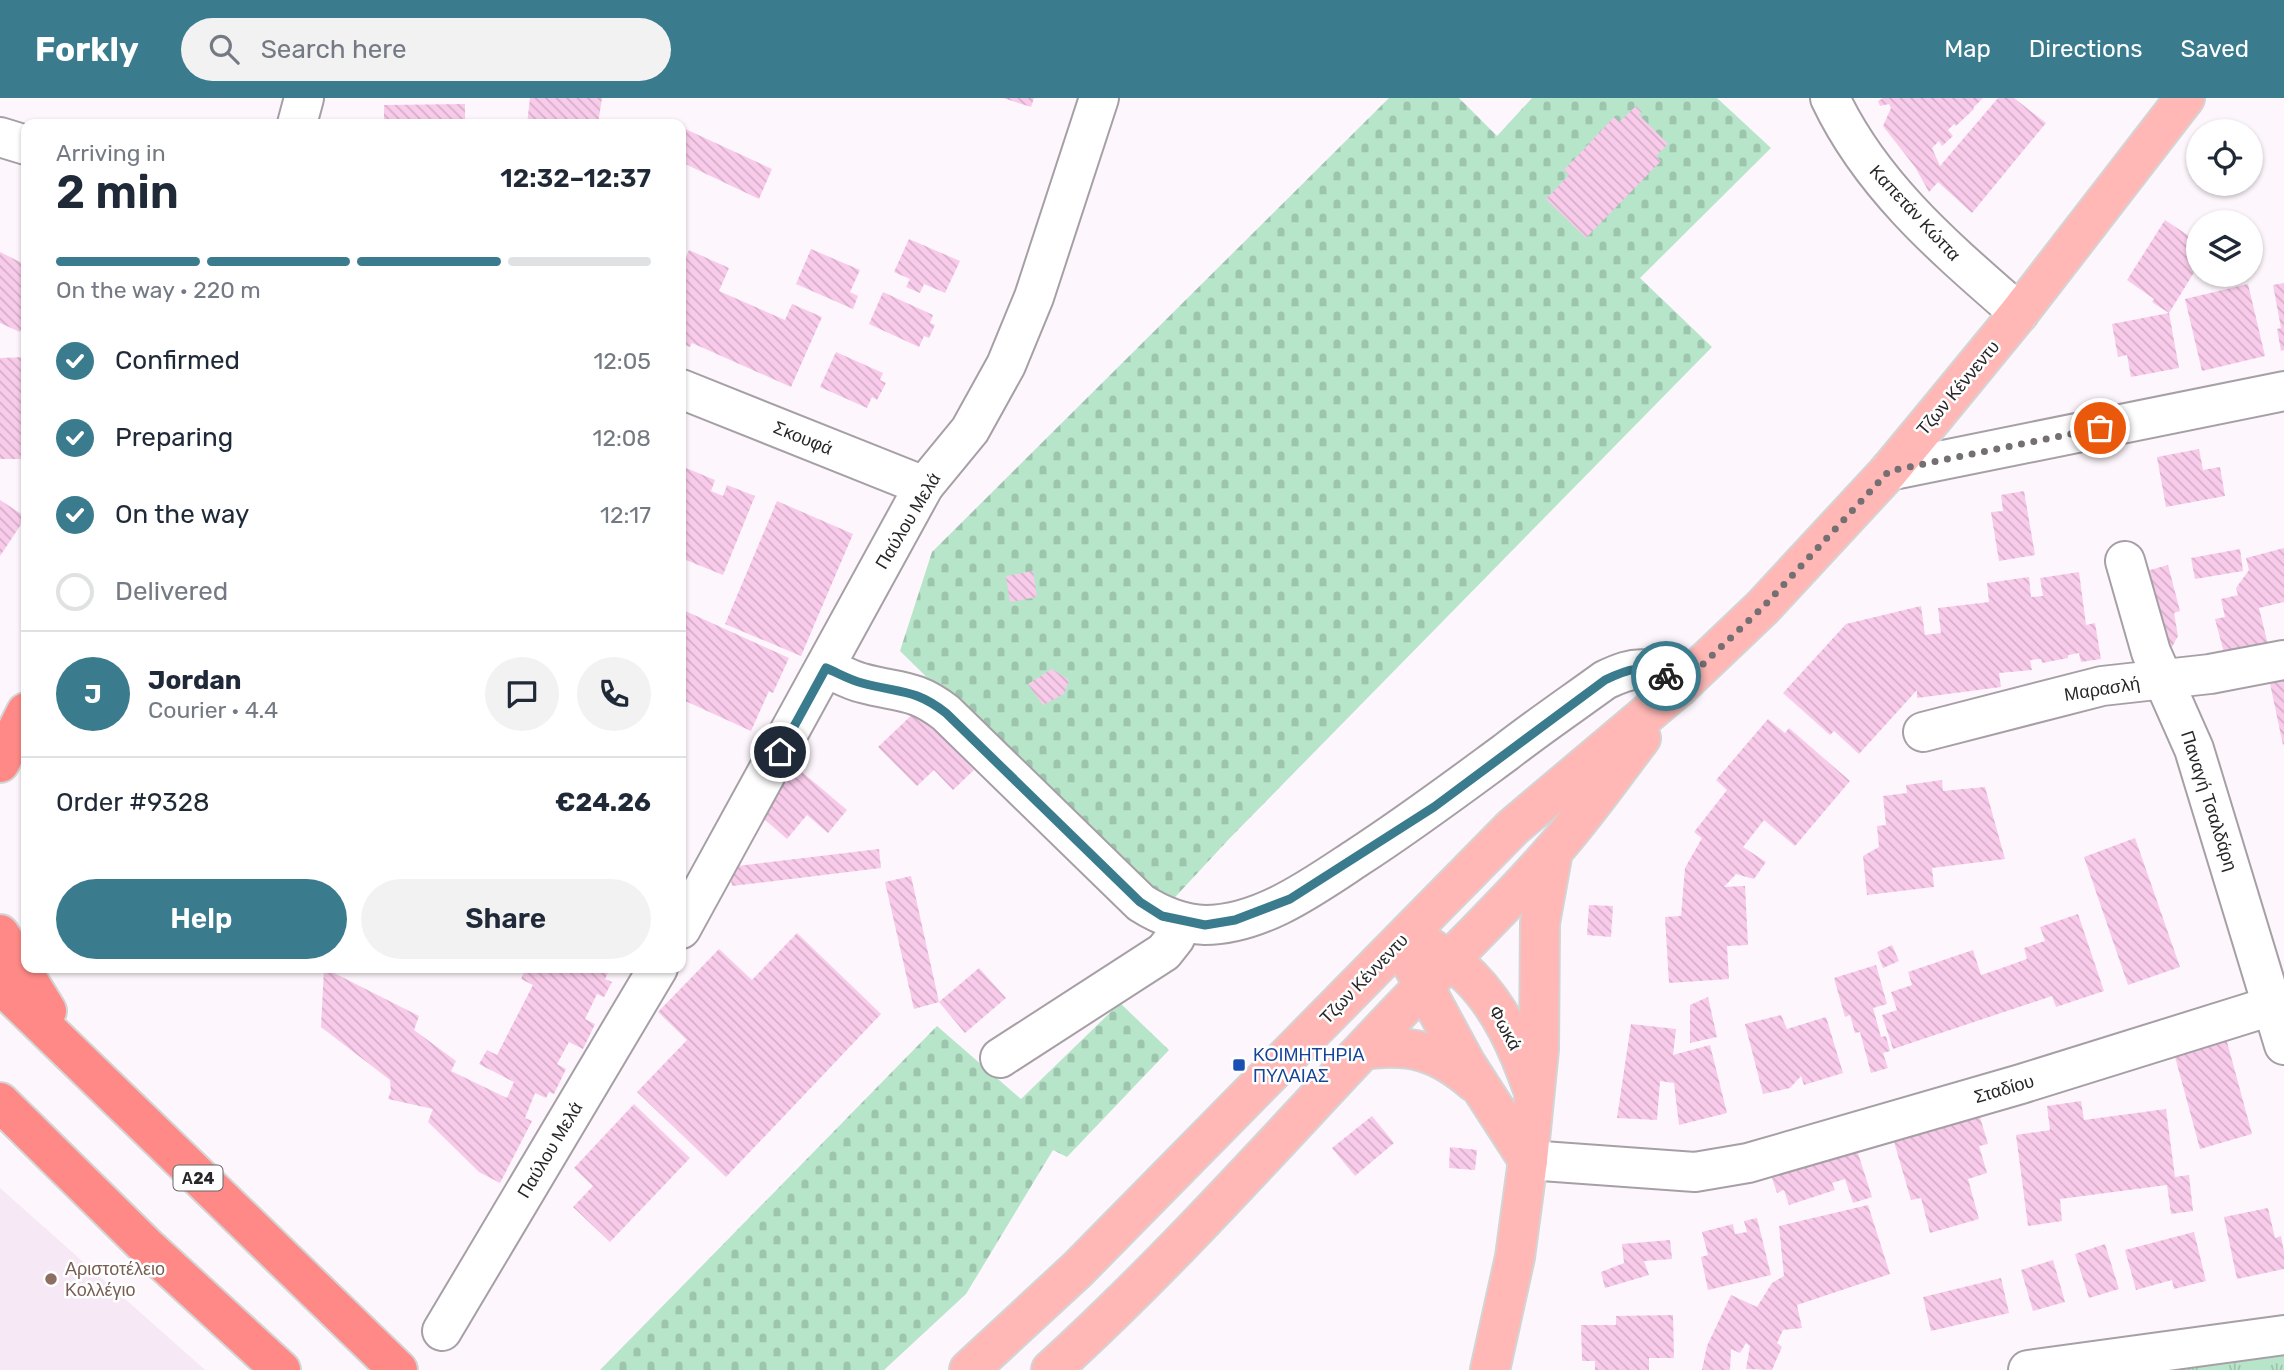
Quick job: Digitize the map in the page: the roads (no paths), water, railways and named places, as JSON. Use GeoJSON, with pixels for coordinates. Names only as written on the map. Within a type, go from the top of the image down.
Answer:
{"type":"FeatureCollection","features":[{"type":"Feature","properties":{"kind":"highway"},"geometry":{"type":"LineString","coordinates":[[0,720],[21,697]]}},
{"type":"Feature","properties":{"kind":"highway"},"geometry":{"type":"LineString","coordinates":[[0,762],[21,722]]}},
{"type":"Feature","properties":{"kind":"highway"},"geometry":{"type":"LineString","coordinates":[[0,934],[21,968]]}},
{"type":"Feature","properties":{"kind":"highway"},"geometry":{"type":"LineString","coordinates":[[24,973],[76,1057]]}},
{"type":"Feature","properties":{"kind":"highway","name":"Α24"},"geometry":{"type":"LineString","coordinates":[[0,984],[398,1370]]}},
{"type":"Feature","properties":{"kind":"highway"},"geometry":{"type":"LineString","coordinates":[[8,1112],[147,1247],[281,1370]]}},
{"type":"Feature","properties":{"kind":"main road","name":"Τζων Κέννεντυ"},"geometry":{"type":"LineString","coordinates":[[969,1370],[1078,1269],[1513,827],[1679,687],[1762,608],[1889,471],[2019,313],[2185,98]]}},
{"type":"Feature","properties":{"kind":"main road","name":"Τζων Κέννεντυ"},"geometry":{"type":"LineString","coordinates":[[1051,1370],[1146,1280],[1553,851],[1679,687]]}},
{"type":"Feature","properties":{"kind":"main road"},"geometry":{"type":"LineString","coordinates":[[1535,1096],[1539,1049],[1539,923],[1553,851]]}},
{"type":"Feature","properties":{"kind":"main road","name":"Φωκά"},"geometry":{"type":"LineString","coordinates":[[1403,938],[1437,973],[1466,1064],[1528,1160]]}},
{"type":"Feature","properties":{"kind":"main road","name":"Φωκά"},"geometry":{"type":"LineString","coordinates":[[1437,973],[1468,975],[1496,1011],[1521,1058],[1535,1096],[1515,1257],[1490,1370]]}},
{"type":"Feature","properties":{"kind":"main road"},"geometry":{"type":"LineString","coordinates":[[1363,1050],[1383,1047],[1420,1049],[1461,1070],[1483,1090]]}},
{"type":"Feature","properties":{"kind":"street"},"geometry":{"type":"LineString","coordinates":[[298,119],[304,98]]}},
{"type":"Feature","properties":{"kind":"street","name":"Παύλου Μελά"},"geometry":{"type":"LineString","coordinates":[[686,920],[925,486],[970,430],[1006,365],[1034,297],[1099,98]]}},
{"type":"Feature","properties":{"kind":"street","name":"Καπετάν Κώττα"},"geometry":{"type":"LineString","coordinates":[[1830,98],[1856,146],[1886,186],[1952,254],[2019,313]]}},
{"type":"Feature","properties":{"kind":"street"},"geometry":{"type":"LineString","coordinates":[[0,137],[21,143]]}},
{"type":"Feature","properties":{"kind":"street","name":"Σκουφά"},"geometry":{"type":"LineString","coordinates":[[686,391],[925,486]]}},
{"type":"Feature","properties":{"kind":"street"},"geometry":{"type":"LineString","coordinates":[[1889,471],[2284,391]]}},
{"type":"Feature","properties":{"kind":"street","name":"Παναγή Τσαλδάρη"},"geometry":{"type":"LineString","coordinates":[[2125,561],[2149,646],[2194,749],[2279,1004],[2284,1045]]}},
{"type":"Feature","properties":{"kind":"street","name":"Μαρασλή"},"geometry":{"type":"LineString","coordinates":[[1923,732],[2102,685],[2162,680],[2284,660]]}},
{"type":"Feature","properties":{"kind":"street"},"geometry":{"type":"LineString","coordinates":[[826,668],[858,682],[911,692],[930,701],[946,713],[1140,902],[1162,916],[1205,925],[1235,920],[1290,899],[1434,807],[1605,680],[1629,669],[1648,669],[1666,676],[1679,687]]}},
{"type":"Feature","properties":{"kind":"street"},"geometry":{"type":"LineString","coordinates":[[1000,1058],[1164,952],[1175,938],[1182,922]]}},
{"type":"Feature","properties":{"kind":"street","name":"Παύλου Μελά"},"geometry":{"type":"LineString","coordinates":[[442,1331],[655,973]]}},
{"type":"Feature","properties":{"kind":"street","name":"Σταδίου"},"geometry":{"type":"LineString","coordinates":[[1528,1160],[1695,1172],[1722,1167],[1793,1151],[2279,1004]]}},
{"type":"Feature","properties":{"kind":"street"},"geometry":{"type":"LineString","coordinates":[[2028,1370],[2284,1335]]}},
{"type":"Feature","properties":{"kind":"place","name":"ΚΟΙΜΗΤΗΡΙΑ ΠΥΛΑΙΑΣ"},"geometry":{"type":"Point","coordinates":[1239,1065]}},
{"type":"Feature","properties":{"kind":"place","name":"Αριστοτέλειο Κολλέγιο"},"geometry":{"type":"Point","coordinates":[51,1279]}}]}
